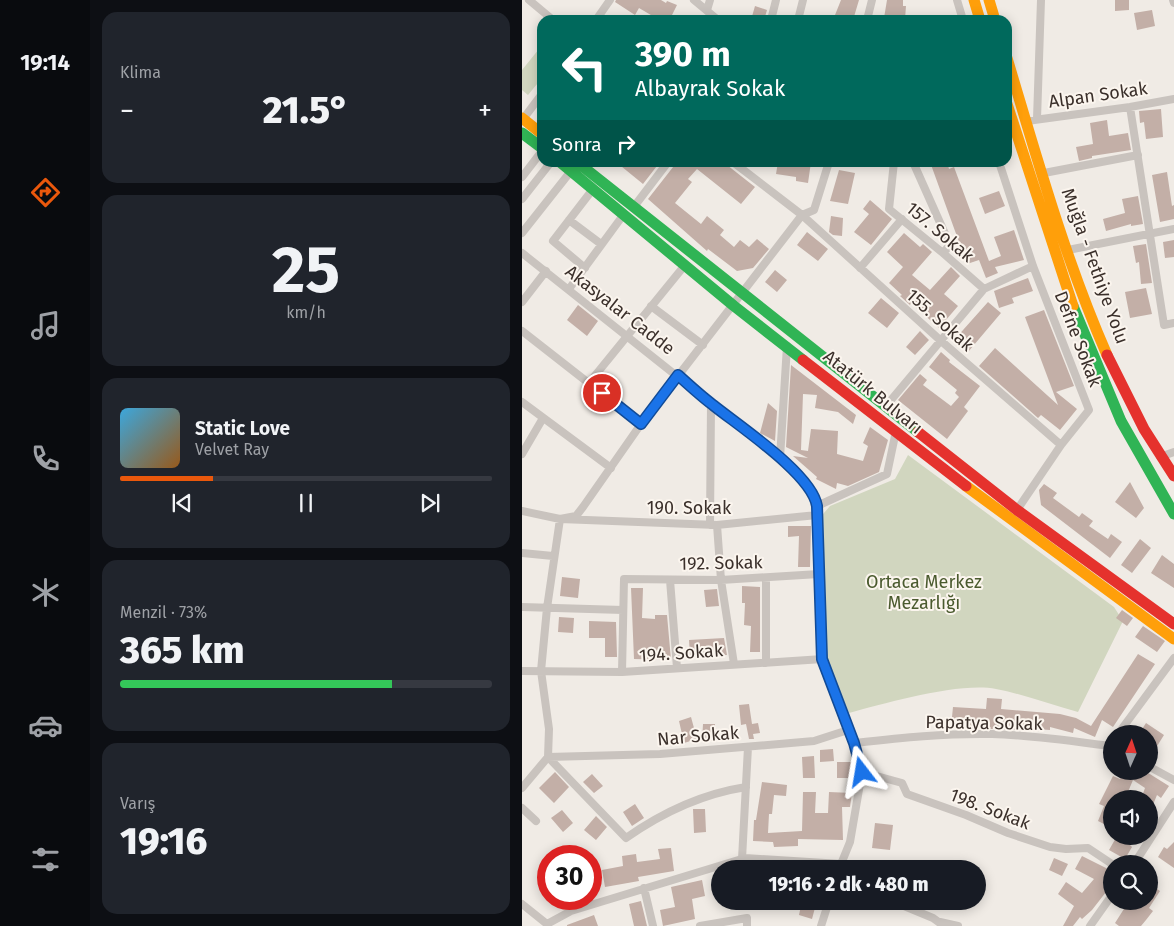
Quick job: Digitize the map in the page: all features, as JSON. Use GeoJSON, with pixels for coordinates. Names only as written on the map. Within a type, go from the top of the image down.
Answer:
{"type":"FeatureCollection","features":[{"type":"Feature","properties":{"kind":"main road"},"geometry":{"type":"LineString","coordinates":[[974,0],[978,15]]}},
{"type":"Feature","properties":{"kind":"main road"},"geometry":{"type":"LineString","coordinates":[[989,0],[994,15]]}},
{"type":"Feature","properties":{"kind":"main road","name":"Muğla - Fethiye Yolu"},"geometry":{"type":"LineString","coordinates":[[1012,70],[1032,120],[1044,173],[1090,316],[1130,403],[1160,456],[1174,476]]}},
{"type":"Feature","properties":{"kind":"main road"},"geometry":{"type":"LineString","coordinates":[[523,118],[537,130]]}},
{"type":"Feature","properties":{"kind":"main road","name":"Muğla - Fethiye Yolu"},"geometry":{"type":"LineString","coordinates":[[1012,119],[1079,324],[1121,421],[1174,514]]}},
{"type":"Feature","properties":{"kind":"main road"},"geometry":{"type":"LineString","coordinates":[[522,133],[537,145]]}},
{"type":"Feature","properties":{"kind":"main road","name":"Atatürk Bulvarı"},"geometry":{"type":"LineString","coordinates":[[574,167],[593,189],[629,211],[685,265],[734,306],[896,431],[925,456],[1174,639]]}},
{"type":"Feature","properties":{"kind":"main road","name":"Atatürk Bulvarı"},"geometry":{"type":"LineString","coordinates":[[574,167],[629,211],[742,294],[1017,510],[1174,624]]}},
{"type":"Feature","properties":{"kind":"street"},"geometry":{"type":"LineString","coordinates":[[529,0],[547,15]]}},
{"type":"Feature","properties":{"kind":"street"},"geometry":{"type":"LineString","coordinates":[[600,15],[610,0]]}},
{"type":"Feature","properties":{"kind":"street"},"geometry":{"type":"LineString","coordinates":[[694,0],[712,15]]}},
{"type":"Feature","properties":{"kind":"street"},"geometry":{"type":"LineString","coordinates":[[707,10],[710,0]]}},
{"type":"Feature","properties":{"kind":"street"},"geometry":{"type":"LineString","coordinates":[[773,15],[776,0]]}},
{"type":"Feature","properties":{"kind":"street"},"geometry":{"type":"LineString","coordinates":[[799,15],[802,0]]}},
{"type":"Feature","properties":{"kind":"street"},"geometry":{"type":"LineString","coordinates":[[869,15],[872,0]]}},
{"type":"Feature","properties":{"kind":"street"},"geometry":{"type":"LineString","coordinates":[[958,0],[962,15]]}},
{"type":"Feature","properties":{"kind":"street"},"geometry":{"type":"LineString","coordinates":[[1032,120],[1041,0]]}},
{"type":"Feature","properties":{"kind":"street","name":"Alpan Sokak"},"geometry":{"type":"LineString","coordinates":[[1032,120],[1130,107],[1174,98]]}},
{"type":"Feature","properties":{"kind":"street"},"geometry":{"type":"LineString","coordinates":[[523,118],[537,100]]}},
{"type":"Feature","properties":{"kind":"street"},"geometry":{"type":"LineString","coordinates":[[1130,107],[1164,325],[1174,323]]}},
{"type":"Feature","properties":{"kind":"street"},"geometry":{"type":"LineString","coordinates":[[1044,173],[1138,155]]}},
{"type":"Feature","properties":{"kind":"street"},"geometry":{"type":"LineString","coordinates":[[522,177],[537,156]]}},
{"type":"Feature","properties":{"kind":"street"},"geometry":{"type":"LineString","coordinates":[[522,199],[547,167]]}},
{"type":"Feature","properties":{"kind":"street"},"geometry":{"type":"LineString","coordinates":[[522,233],[574,167]]}},
{"type":"Feature","properties":{"kind":"street"},"geometry":{"type":"LineString","coordinates":[[570,289],[601,244],[664,167]]}},
{"type":"Feature","properties":{"kind":"street","name":"155. Sokak"},"geometry":{"type":"LineString","coordinates":[[740,167],[802,215],[940,340],[1061,445]]}},
{"type":"Feature","properties":{"kind":"street"},"geometry":{"type":"LineString","coordinates":[[522,788],[548,757],[549,729],[541,671],[553,556],[560,519],[576,516],[641,424],[734,306],[802,215],[814,210],[827,167]]}},
{"type":"Feature","properties":{"kind":"street","name":"157. Sokak"},"geometry":{"type":"LineString","coordinates":[[893,167],[889,209],[984,289]]}},
{"type":"Feature","properties":{"kind":"street"},"geometry":{"type":"LineString","coordinates":[[915,167],[950,244],[943,253]]}},
{"type":"Feature","properties":{"kind":"street","name":"Defne Sokak"},"geometry":{"type":"LineString","coordinates":[[1001,167],[1033,266],[1089,410],[1061,445],[1017,510]]}},
{"type":"Feature","properties":{"kind":"street"},"geometry":{"type":"LineString","coordinates":[[553,241],[593,189]]}},
{"type":"Feature","properties":{"kind":"street"},"geometry":{"type":"LineString","coordinates":[[860,268],[902,219]]}},
{"type":"Feature","properties":{"kind":"street"},"geometry":{"type":"LineString","coordinates":[[569,220],[601,244]]}},
{"type":"Feature","properties":{"kind":"street"},"geometry":{"type":"LineString","coordinates":[[1068,250],[1174,228]]}},
{"type":"Feature","properties":{"kind":"street"},"geometry":{"type":"LineString","coordinates":[[546,235],[585,268]]}},
{"type":"Feature","properties":{"kind":"street","name":"Akasyalar Cadde"},"geometry":{"type":"LineString","coordinates":[[522,253],[570,289],[626,336],[678,375],[711,404],[780,458],[807,486],[816,499],[822,659],[854,743],[862,772],[850,842],[842,860]]}},
{"type":"Feature","properties":{"kind":"street"},"geometry":{"type":"LineString","coordinates":[[589,383],[685,265]]}},
{"type":"Feature","properties":{"kind":"street"},"geometry":{"type":"LineString","coordinates":[[886,406],[984,289],[1033,266]]}},
{"type":"Feature","properties":{"kind":"street"},"geometry":{"type":"LineString","coordinates":[[522,302],[546,271]]}},
{"type":"Feature","properties":{"kind":"street"},"geometry":{"type":"LineString","coordinates":[[651,306],[703,345]]}},
{"type":"Feature","properties":{"kind":"street"},"geometry":{"type":"LineString","coordinates":[[522,331],[641,424]]}},
{"type":"Feature","properties":{"kind":"street"},"geometry":{"type":"LineString","coordinates":[[780,458],[787,346]]}},
{"type":"Feature","properties":{"kind":"street"},"geometry":{"type":"LineString","coordinates":[[522,402],[611,468]]}},
{"type":"Feature","properties":{"kind":"street"},"geometry":{"type":"LineString","coordinates":[[711,404],[713,525],[734,664]]}},
{"type":"Feature","properties":{"kind":"street"},"geometry":{"type":"LineString","coordinates":[[522,454],[543,418]]}},
{"type":"Feature","properties":{"kind":"street"},"geometry":{"type":"LineString","coordinates":[[817,506],[887,474],[896,431]]}},
{"type":"Feature","properties":{"kind":"street"},"geometry":{"type":"LineString","coordinates":[[1160,456],[1174,452]]}},
{"type":"Feature","properties":{"kind":"street","name":"190. Sokak"},"geometry":{"type":"LineString","coordinates":[[522,511],[560,519],[713,525],[817,515]]}},
{"type":"Feature","properties":{"kind":"street"},"geometry":{"type":"LineString","coordinates":[[522,553],[553,556]]}},
{"type":"Feature","properties":{"kind":"street","name":"192. Sokak"},"geometry":{"type":"LineString","coordinates":[[623,610],[624,579],[721,580],[819,574]]}},
{"type":"Feature","properties":{"kind":"street"},"geometry":{"type":"LineString","coordinates":[[766,578],[766,663]]}},
{"type":"Feature","properties":{"kind":"street"},"geometry":{"type":"LineString","coordinates":[[670,580],[676,668]]}},
{"type":"Feature","properties":{"kind":"street"},"geometry":{"type":"LineString","coordinates":[[522,607],[623,610],[622,672]]}},
{"type":"Feature","properties":{"kind":"street"},"geometry":{"type":"LineString","coordinates":[[1125,725],[1174,658]]}},
{"type":"Feature","properties":{"kind":"street","name":"194. Sokak"},"geometry":{"type":"LineString","coordinates":[[522,671],[622,672],[822,659]]}},
{"type":"Feature","properties":{"kind":"street","name":"Nar Sokak"},"geometry":{"type":"LineString","coordinates":[[548,757],[660,754],[748,747],[814,741],[848,730]]}},
{"type":"Feature","properties":{"kind":"street","name":"Papatya Sokak"},"geometry":{"type":"LineString","coordinates":[[854,743],[910,737],[992,734],[1103,744]]}},
{"type":"Feature","properties":{"kind":"street"},"geometry":{"type":"LineString","coordinates":[[742,859],[748,747]]}},
{"type":"Feature","properties":{"kind":"street"},"geometry":{"type":"LineString","coordinates":[[548,757],[626,838],[648,822],[692,800],[746,787]]}},
{"type":"Feature","properties":{"kind":"street"},"geometry":{"type":"LineString","coordinates":[[1158,771],[1174,780]]}},
{"type":"Feature","properties":{"kind":"street","name":"198. Sokak"},"geometry":{"type":"LineString","coordinates":[[862,772],[902,783],[907,794],[1008,834],[1050,847],[1066,849],[1088,848],[1103,858]]}},
{"type":"Feature","properties":{"kind":"street"},"geometry":{"type":"LineString","coordinates":[[1141,855],[1170,816],[1174,802]]}},
{"type":"Feature","properties":{"kind":"street"},"geometry":{"type":"LineString","coordinates":[[522,808],[536,821]]}},
{"type":"Feature","properties":{"kind":"street"},"geometry":{"type":"LineString","coordinates":[[522,904],[546,925],[571,911],[644,888],[742,859],[756,860]]}},
{"type":"Feature","properties":{"kind":"street"},"geometry":{"type":"LineString","coordinates":[[644,888],[653,926]]}},
{"type":"Feature","properties":{"kind":"street"},"geometry":{"type":"LineString","coordinates":[[1090,926],[1103,908]]}},
{"type":"Feature","properties":{"kind":"street"},"geometry":{"type":"LineString","coordinates":[[821,926],[826,910]]}},
{"type":"Feature","properties":{"kind":"street"},"geometry":{"type":"LineString","coordinates":[[912,910],[941,923],[958,926]]}},
{"type":"Feature","properties":{"kind":"street"},"geometry":{"type":"LineString","coordinates":[[700,926],[747,918],[747,926]]}},
{"type":"Feature","properties":{"kind":"green space"},"geometry":{"type":"Polygon","coordinates":[[[537,51],[537,84],[528,95],[522,90],[522,70],[537,51]]]}},
{"type":"Feature","properties":{"kind":"green space","name":"Ortaca Merkez Mezarlığı"},"geometry":{"type":"Polygon","coordinates":[[[908,455],[1114,607],[1123,621],[1078,712],[1006,691],[963,688],[923,695],[849,713],[827,660],[817,521],[830,506],[895,479],[908,455]]]}},
{"type":"Feature","properties":{"kind":"building"},"geometry":{"type":"Polygon","coordinates":[[[616,0],[661,0],[677,5],[672,15],[651,15],[639,8],[635,15],[615,2],[616,0]]]}},
{"type":"Feature","properties":{"kind":"building"},"geometry":{"type":"Polygon","coordinates":[[[841,0],[859,0],[854,15],[835,15],[841,0]]]}},
{"type":"Feature","properties":{"kind":"building"},"geometry":{"type":"Polygon","coordinates":[[[887,0],[903,0],[903,6],[906,6],[905,15],[884,15],[887,0]]]}},
{"type":"Feature","properties":{"kind":"building"},"geometry":{"type":"Polygon","coordinates":[[[1115,0],[1129,0],[1129,10],[1115,11],[1115,0]]]}},
{"type":"Feature","properties":{"kind":"building"},"geometry":{"type":"Polygon","coordinates":[[[755,6],[767,10],[766,15],[752,15],[755,6]]]}},
{"type":"Feature","properties":{"kind":"building"},"geometry":{"type":"Polygon","coordinates":[[[1152,10],[1155,26],[1137,30],[1134,13],[1152,10]]]}},
{"type":"Feature","properties":{"kind":"building"},"geometry":{"type":"Polygon","coordinates":[[[1161,109],[1163,137],[1146,139],[1144,122],[1140,123],[1139,111],[1161,109]]]}},
{"type":"Feature","properties":{"kind":"building"},"geometry":{"type":"Polygon","coordinates":[[[1107,120],[1109,136],[1128,133],[1131,150],[1092,156],[1092,158],[1079,161],[1076,147],[1093,144],[1090,123],[1107,120]]]}},
{"type":"Feature","properties":{"kind":"building"},"geometry":{"type":"Polygon","coordinates":[[[622,167],[656,167],[643,184],[622,167]]]}},
{"type":"Feature","properties":{"kind":"building"},"geometry":{"type":"Polygon","coordinates":[[[673,167],[730,167],[755,187],[741,204],[697,169],[688,179],[692,182],[675,203],[701,224],[707,216],[724,230],[720,235],[734,247],[740,240],[749,247],[757,239],[769,249],[753,268],[737,271],[708,249],[707,251],[648,199],[673,167]]]}},
{"type":"Feature","properties":{"kind":"building"},"geometry":{"type":"Polygon","coordinates":[[[777,167],[810,167],[808,183],[796,181],[796,177],[776,174],[777,167]]]}},
{"type":"Feature","properties":{"kind":"building"},"geometry":{"type":"Polygon","coordinates":[[[932,167],[948,167],[949,169],[954,167],[989,261],[1001,256],[994,237],[1014,230],[1024,260],[995,267],[998,273],[986,278],[979,260],[967,264],[932,167]]]}},
{"type":"Feature","properties":{"kind":"building"},"geometry":{"type":"Polygon","coordinates":[[[839,170],[855,173],[848,204],[830,201],[839,170]]]}},
{"type":"Feature","properties":{"kind":"building"},"geometry":{"type":"Polygon","coordinates":[[[1167,172],[1172,206],[1174,205],[1174,219],[1160,222],[1152,175],[1167,172]]]}},
{"type":"Feature","properties":{"kind":"building"},"geometry":{"type":"Polygon","coordinates":[[[999,191],[1005,206],[985,214],[979,198],[999,191]]]}},
{"type":"Feature","properties":{"kind":"building"},"geometry":{"type":"Polygon","coordinates":[[[1138,196],[1143,224],[1131,226],[1131,224],[1106,231],[1103,219],[1125,213],[1122,199],[1138,196]]]}},
{"type":"Feature","properties":{"kind":"building"},"geometry":{"type":"Polygon","coordinates":[[[870,200],[892,219],[871,245],[854,232],[869,214],[863,209],[870,200]]]}},
{"type":"Feature","properties":{"kind":"building"},"geometry":{"type":"Polygon","coordinates":[[[831,216],[843,218],[842,236],[833,235],[829,232],[831,216]]]}},
{"type":"Feature","properties":{"kind":"building"},"geometry":{"type":"Polygon","coordinates":[[[807,232],[828,249],[818,261],[797,245],[807,232]]]}},
{"type":"Feature","properties":{"kind":"building"},"geometry":{"type":"Polygon","coordinates":[[[904,233],[920,247],[923,244],[932,252],[912,275],[930,290],[951,267],[960,276],[944,294],[958,306],[939,328],[911,303],[910,305],[900,296],[902,295],[889,283],[903,267],[887,252],[904,233]]]}},
{"type":"Feature","properties":{"kind":"building"},"geometry":{"type":"Polygon","coordinates":[[[1174,240],[1174,257],[1165,258],[1163,242],[1174,240]]]}},
{"type":"Feature","properties":{"kind":"building"},"geometry":{"type":"Polygon","coordinates":[[[1146,244],[1152,283],[1141,284],[1139,262],[1136,263],[1133,246],[1146,244]]]}},
{"type":"Feature","properties":{"kind":"building"},"geometry":{"type":"Polygon","coordinates":[[[775,270],[787,280],[777,292],[765,282],[775,270]]]}},
{"type":"Feature","properties":{"kind":"building"},"geometry":{"type":"Polygon","coordinates":[[[1028,278],[1033,291],[1012,298],[1014,303],[999,308],[994,291],[1028,278]]]}},
{"type":"Feature","properties":{"kind":"building"},"geometry":{"type":"Polygon","coordinates":[[[1146,288],[1152,314],[1130,318],[1125,292],[1146,288]]]}},
{"type":"Feature","properties":{"kind":"building"},"geometry":{"type":"Polygon","coordinates":[[[881,298],[899,313],[887,328],[868,313],[881,298]]]}},
{"type":"Feature","properties":{"kind":"building"},"geometry":{"type":"Polygon","coordinates":[[[988,302],[1001,313],[968,352],[955,339],[988,302]]]}},
{"type":"Feature","properties":{"kind":"building"},"geometry":{"type":"Polygon","coordinates":[[[578,305],[598,321],[587,336],[567,320],[578,305]]]}},
{"type":"Feature","properties":{"kind":"building"},"geometry":{"type":"Polygon","coordinates":[[[1044,310],[1074,386],[1056,392],[1077,409],[1060,430],[1041,415],[1038,418],[979,366],[995,348],[1058,405],[1025,317],[1044,310]]]}},
{"type":"Feature","properties":{"kind":"building"},"geometry":{"type":"Polygon","coordinates":[[[920,331],[929,340],[915,355],[906,347],[920,331]]]}},
{"type":"Feature","properties":{"kind":"building"},"geometry":{"type":"Polygon","coordinates":[[[941,352],[950,360],[949,362],[980,386],[964,407],[968,411],[947,439],[898,400],[920,374],[927,380],[923,385],[951,406],[959,397],[955,393],[957,390],[929,367],[941,352]]]}},
{"type":"Feature","properties":{"kind":"building"},"geometry":{"type":"Polygon","coordinates":[[[791,365],[856,415],[853,424],[838,412],[815,408],[817,395],[803,394],[801,450],[808,451],[811,429],[838,431],[837,454],[863,461],[868,446],[863,443],[870,427],[888,440],[879,472],[848,486],[837,483],[836,489],[816,479],[817,477],[793,456],[808,458],[786,447],[791,365]]]}},
{"type":"Feature","properties":{"kind":"building"},"geometry":{"type":"Polygon","coordinates":[[[768,403],[777,411],[775,441],[760,433],[768,403]]]}},
{"type":"Feature","properties":{"kind":"building"},"geometry":{"type":"Polygon","coordinates":[[[1130,482],[1144,508],[1136,518],[1115,502],[1130,482]]]}},
{"type":"Feature","properties":{"kind":"building"},"geometry":{"type":"Polygon","coordinates":[[[1044,484],[1057,493],[1053,498],[1079,517],[1082,513],[1093,521],[1089,526],[1108,539],[1111,534],[1122,542],[1110,558],[1041,505],[1039,490],[1044,484]]]}},
{"type":"Feature","properties":{"kind":"building"},"geometry":{"type":"Polygon","coordinates":[[[788,526],[811,526],[810,567],[798,567],[799,536],[788,537],[788,526]]]}},
{"type":"Feature","properties":{"kind":"building"},"geometry":{"type":"Polygon","coordinates":[[[1140,539],[1151,548],[1132,573],[1121,565],[1140,539]]]}},
{"type":"Feature","properties":{"kind":"building"},"geometry":{"type":"Polygon","coordinates":[[[1162,555],[1174,564],[1174,588],[1151,573],[1162,555]]]}},
{"type":"Feature","properties":{"kind":"building"},"geometry":{"type":"Polygon","coordinates":[[[562,577],[580,579],[578,598],[560,596],[562,577]]]}},
{"type":"Feature","properties":{"kind":"building"},"geometry":{"type":"Polygon","coordinates":[[[742,586],[760,587],[760,652],[750,652],[751,626],[744,625],[745,603],[742,603],[742,586]]]}},
{"type":"Feature","properties":{"kind":"building"},"geometry":{"type":"Polygon","coordinates":[[[631,588],[643,588],[642,618],[655,619],[655,615],[667,615],[671,660],[634,659],[631,588]]]}},
{"type":"Feature","properties":{"kind":"building"},"geometry":{"type":"Polygon","coordinates":[[[717,589],[719,606],[706,607],[704,590],[717,589]]]}},
{"type":"Feature","properties":{"kind":"building"},"geometry":{"type":"Polygon","coordinates":[[[1122,610],[1133,618],[1127,626],[1116,618],[1122,610]]]}},
{"type":"Feature","properties":{"kind":"building"},"geometry":{"type":"Polygon","coordinates":[[[559,617],[574,618],[573,633],[558,632],[559,617]]]}},
{"type":"Feature","properties":{"kind":"building"},"geometry":{"type":"Polygon","coordinates":[[[589,621],[616,622],[617,657],[605,657],[605,638],[589,638],[589,621]]]}},
{"type":"Feature","properties":{"kind":"building"},"geometry":{"type":"Polygon","coordinates":[[[1143,626],[1165,641],[1157,652],[1135,637],[1143,626]]]}},
{"type":"Feature","properties":{"kind":"building"},"geometry":{"type":"Polygon","coordinates":[[[724,638],[727,655],[690,656],[689,640],[724,638]]]}},
{"type":"Feature","properties":{"kind":"building"},"geometry":{"type":"Polygon","coordinates":[[[1138,654],[1155,664],[1114,725],[1110,725],[1102,720],[1095,737],[1074,728],[1073,733],[1050,727],[1050,730],[1035,729],[1035,731],[951,727],[953,707],[986,709],[987,698],[1002,699],[1001,709],[1060,714],[1076,718],[1091,726],[1138,654]]]}},
{"type":"Feature","properties":{"kind":"building"},"geometry":{"type":"Polygon","coordinates":[[[749,704],[752,724],[758,723],[760,733],[753,734],[754,739],[749,739],[746,724],[741,725],[739,705],[749,704]]]}},
{"type":"Feature","properties":{"kind":"building"},"geometry":{"type":"Polygon","coordinates":[[[691,717],[697,739],[684,743],[679,721],[691,717]]]}},
{"type":"Feature","properties":{"kind":"building"},"geometry":{"type":"Polygon","coordinates":[[[703,724],[715,724],[714,741],[702,741],[703,724]]]}},
{"type":"Feature","properties":{"kind":"building"},"geometry":{"type":"Polygon","coordinates":[[[1158,731],[1164,735],[1158,745],[1158,731]]]}},
{"type":"Feature","properties":{"kind":"building"},"geometry":{"type":"Polygon","coordinates":[[[833,749],[834,761],[820,762],[820,750],[833,749]]]}},
{"type":"Feature","properties":{"kind":"building"},"geometry":{"type":"Polygon","coordinates":[[[814,756],[815,778],[803,778],[802,757],[814,756]]]}},
{"type":"Feature","properties":{"kind":"building"},"geometry":{"type":"Polygon","coordinates":[[[837,762],[852,762],[852,778],[837,778],[837,762]]]}},
{"type":"Feature","properties":{"kind":"building"},"geometry":{"type":"Polygon","coordinates":[[[555,772],[569,787],[554,803],[539,788],[555,772]]]}},
{"type":"Feature","properties":{"kind":"building"},"geometry":{"type":"Polygon","coordinates":[[[592,774],[603,786],[594,793],[583,782],[592,774]]]}},
{"type":"Feature","properties":{"kind":"building"},"geometry":{"type":"Polygon","coordinates":[[[1158,779],[1169,786],[1161,798],[1158,796],[1158,790],[1144,790],[1145,788],[1133,780],[1158,779]]]}},
{"type":"Feature","properties":{"kind":"building"},"geometry":{"type":"Polygon","coordinates":[[[1111,780],[1133,780],[1129,790],[1106,790],[1111,780]]]}},
{"type":"Feature","properties":{"kind":"building"},"geometry":{"type":"Polygon","coordinates":[[[762,782],[787,785],[786,796],[774,795],[772,814],[769,814],[768,833],[802,831],[803,792],[816,792],[815,813],[828,813],[829,792],[852,793],[850,807],[842,807],[843,840],[798,839],[798,846],[774,847],[773,842],[753,841],[754,820],[756,820],[762,782]]]}},
{"type":"Feature","properties":{"kind":"building"},"geometry":{"type":"Polygon","coordinates":[[[1103,796],[1103,806],[1099,804],[1103,796]]]}},
{"type":"Feature","properties":{"kind":"building"},"geometry":{"type":"Polygon","coordinates":[[[635,804],[644,818],[632,826],[623,812],[635,804]]]}},
{"type":"Feature","properties":{"kind":"building"},"geometry":{"type":"Polygon","coordinates":[[[1103,808],[1103,824],[1098,821],[1103,808]]]}},
{"type":"Feature","properties":{"kind":"building"},"geometry":{"type":"Polygon","coordinates":[[[693,809],[705,809],[706,832],[694,833],[693,809]]]}},
{"type":"Feature","properties":{"kind":"building"},"geometry":{"type":"Polygon","coordinates":[[[562,810],[573,823],[563,832],[551,818],[562,810]]]}},
{"type":"Feature","properties":{"kind":"building"},"geometry":{"type":"Polygon","coordinates":[[[596,816],[607,827],[596,840],[584,830],[596,816]]]}},
{"type":"Feature","properties":{"kind":"building"},"geometry":{"type":"Polygon","coordinates":[[[875,823],[893,825],[890,850],[872,848],[875,823]]]}},
{"type":"Feature","properties":{"kind":"building"},"geometry":{"type":"Polygon","coordinates":[[[1174,842],[1174,868],[1158,857],[1164,847],[1167,849],[1174,842]]]}},
{"type":"Feature","properties":{"kind":"building"},"geometry":{"type":"Polygon","coordinates":[[[1112,845],[1130,845],[1132,847],[1127,855],[1118,855],[1109,850],[1112,845]]]}},
{"type":"Feature","properties":{"kind":"building"},"geometry":{"type":"Polygon","coordinates":[[[671,848],[674,871],[638,877],[639,881],[605,887],[602,870],[623,866],[622,856],[636,854],[637,862],[660,859],[658,849],[671,848]]]}},
{"type":"Feature","properties":{"kind":"building"},"geometry":{"type":"Polygon","coordinates":[[[1082,856],[1103,866],[1103,896],[1092,910],[1082,919],[1080,917],[1073,926],[1063,926],[1074,906],[1058,894],[1066,882],[1082,893],[1094,879],[1075,869],[1082,856]]]}},
{"type":"Feature","properties":{"kind":"building"},"geometry":{"type":"Polygon","coordinates":[[[1054,858],[1068,864],[1062,876],[1049,870],[1054,858]]]}},
{"type":"Feature","properties":{"kind":"building"},"geometry":{"type":"Polygon","coordinates":[[[702,880],[705,896],[692,899],[695,919],[663,926],[660,910],[675,907],[671,887],[702,880]]]}},
{"type":"Feature","properties":{"kind":"building"},"geometry":{"type":"Polygon","coordinates":[[[641,901],[647,926],[634,926],[629,904],[641,901]]]}},
{"type":"Feature","properties":{"kind":"building"},"geometry":{"type":"Polygon","coordinates":[[[800,910],[814,910],[812,919],[799,915],[800,910]]]}},
{"type":"Feature","properties":{"kind":"building"},"geometry":{"type":"Polygon","coordinates":[[[1123,910],[1153,911],[1141,926],[1119,926],[1115,923],[1123,910]]]}},
{"type":"Feature","properties":{"kind":"building"},"geometry":{"type":"Polygon","coordinates":[[[594,915],[598,926],[567,926],[567,925],[594,915]]]}},
{"type":"Feature","properties":{"kind":"traffic: fast"},"geometry":{"type":"LineString","coordinates":[[522,133],[537,144]]}},
{"type":"Feature","properties":{"kind":"traffic: fast"},"geometry":{"type":"LineString","coordinates":[[566,167],[734,306],[803,360]]}},
{"type":"Feature","properties":{"kind":"traffic: fast"},"geometry":{"type":"LineString","coordinates":[[583,167],[918,432]]}},
{"type":"Feature","properties":{"kind":"traffic: fast"},"geometry":{"type":"LineString","coordinates":[[1073,306],[1121,421],[1174,514]]}},
{"type":"Feature","properties":{"kind":"traffic: slow"},"geometry":{"type":"LineString","coordinates":[[974,0],[978,15]]}},
{"type":"Feature","properties":{"kind":"traffic: slow"},"geometry":{"type":"LineString","coordinates":[[989,0],[994,15]]}},
{"type":"Feature","properties":{"kind":"traffic: slow"},"geometry":{"type":"LineString","coordinates":[[1012,75],[1065,245],[1107,355]]}},
{"type":"Feature","properties":{"kind":"traffic: slow"},"geometry":{"type":"LineString","coordinates":[[522,118],[537,130]]}},
{"type":"Feature","properties":{"kind":"traffic: slow"},"geometry":{"type":"LineString","coordinates":[[1012,119],[1073,306]]}},
{"type":"Feature","properties":{"kind":"traffic: slow"},"geometry":{"type":"LineString","coordinates":[[966,486],[1174,639]]}},
{"type":"Feature","properties":{"kind":"traffic: jam"},"geometry":{"type":"LineString","coordinates":[[1107,355],[1144,429],[1174,476]]}},
{"type":"Feature","properties":{"kind":"traffic: jam"},"geometry":{"type":"LineString","coordinates":[[803,360],[966,486]]}},
{"type":"Feature","properties":{"kind":"traffic: jam"},"geometry":{"type":"LineString","coordinates":[[918,432],[1017,510],[1174,624]]}},
{"type":"Feature","properties":{"kind":"route"},"geometry":{"type":"LineString","coordinates":[[602,393],[641,424],[678,375],[711,404],[780,458],[807,486],[816,499],[822,659],[854,743],[862,772]]}}]}
